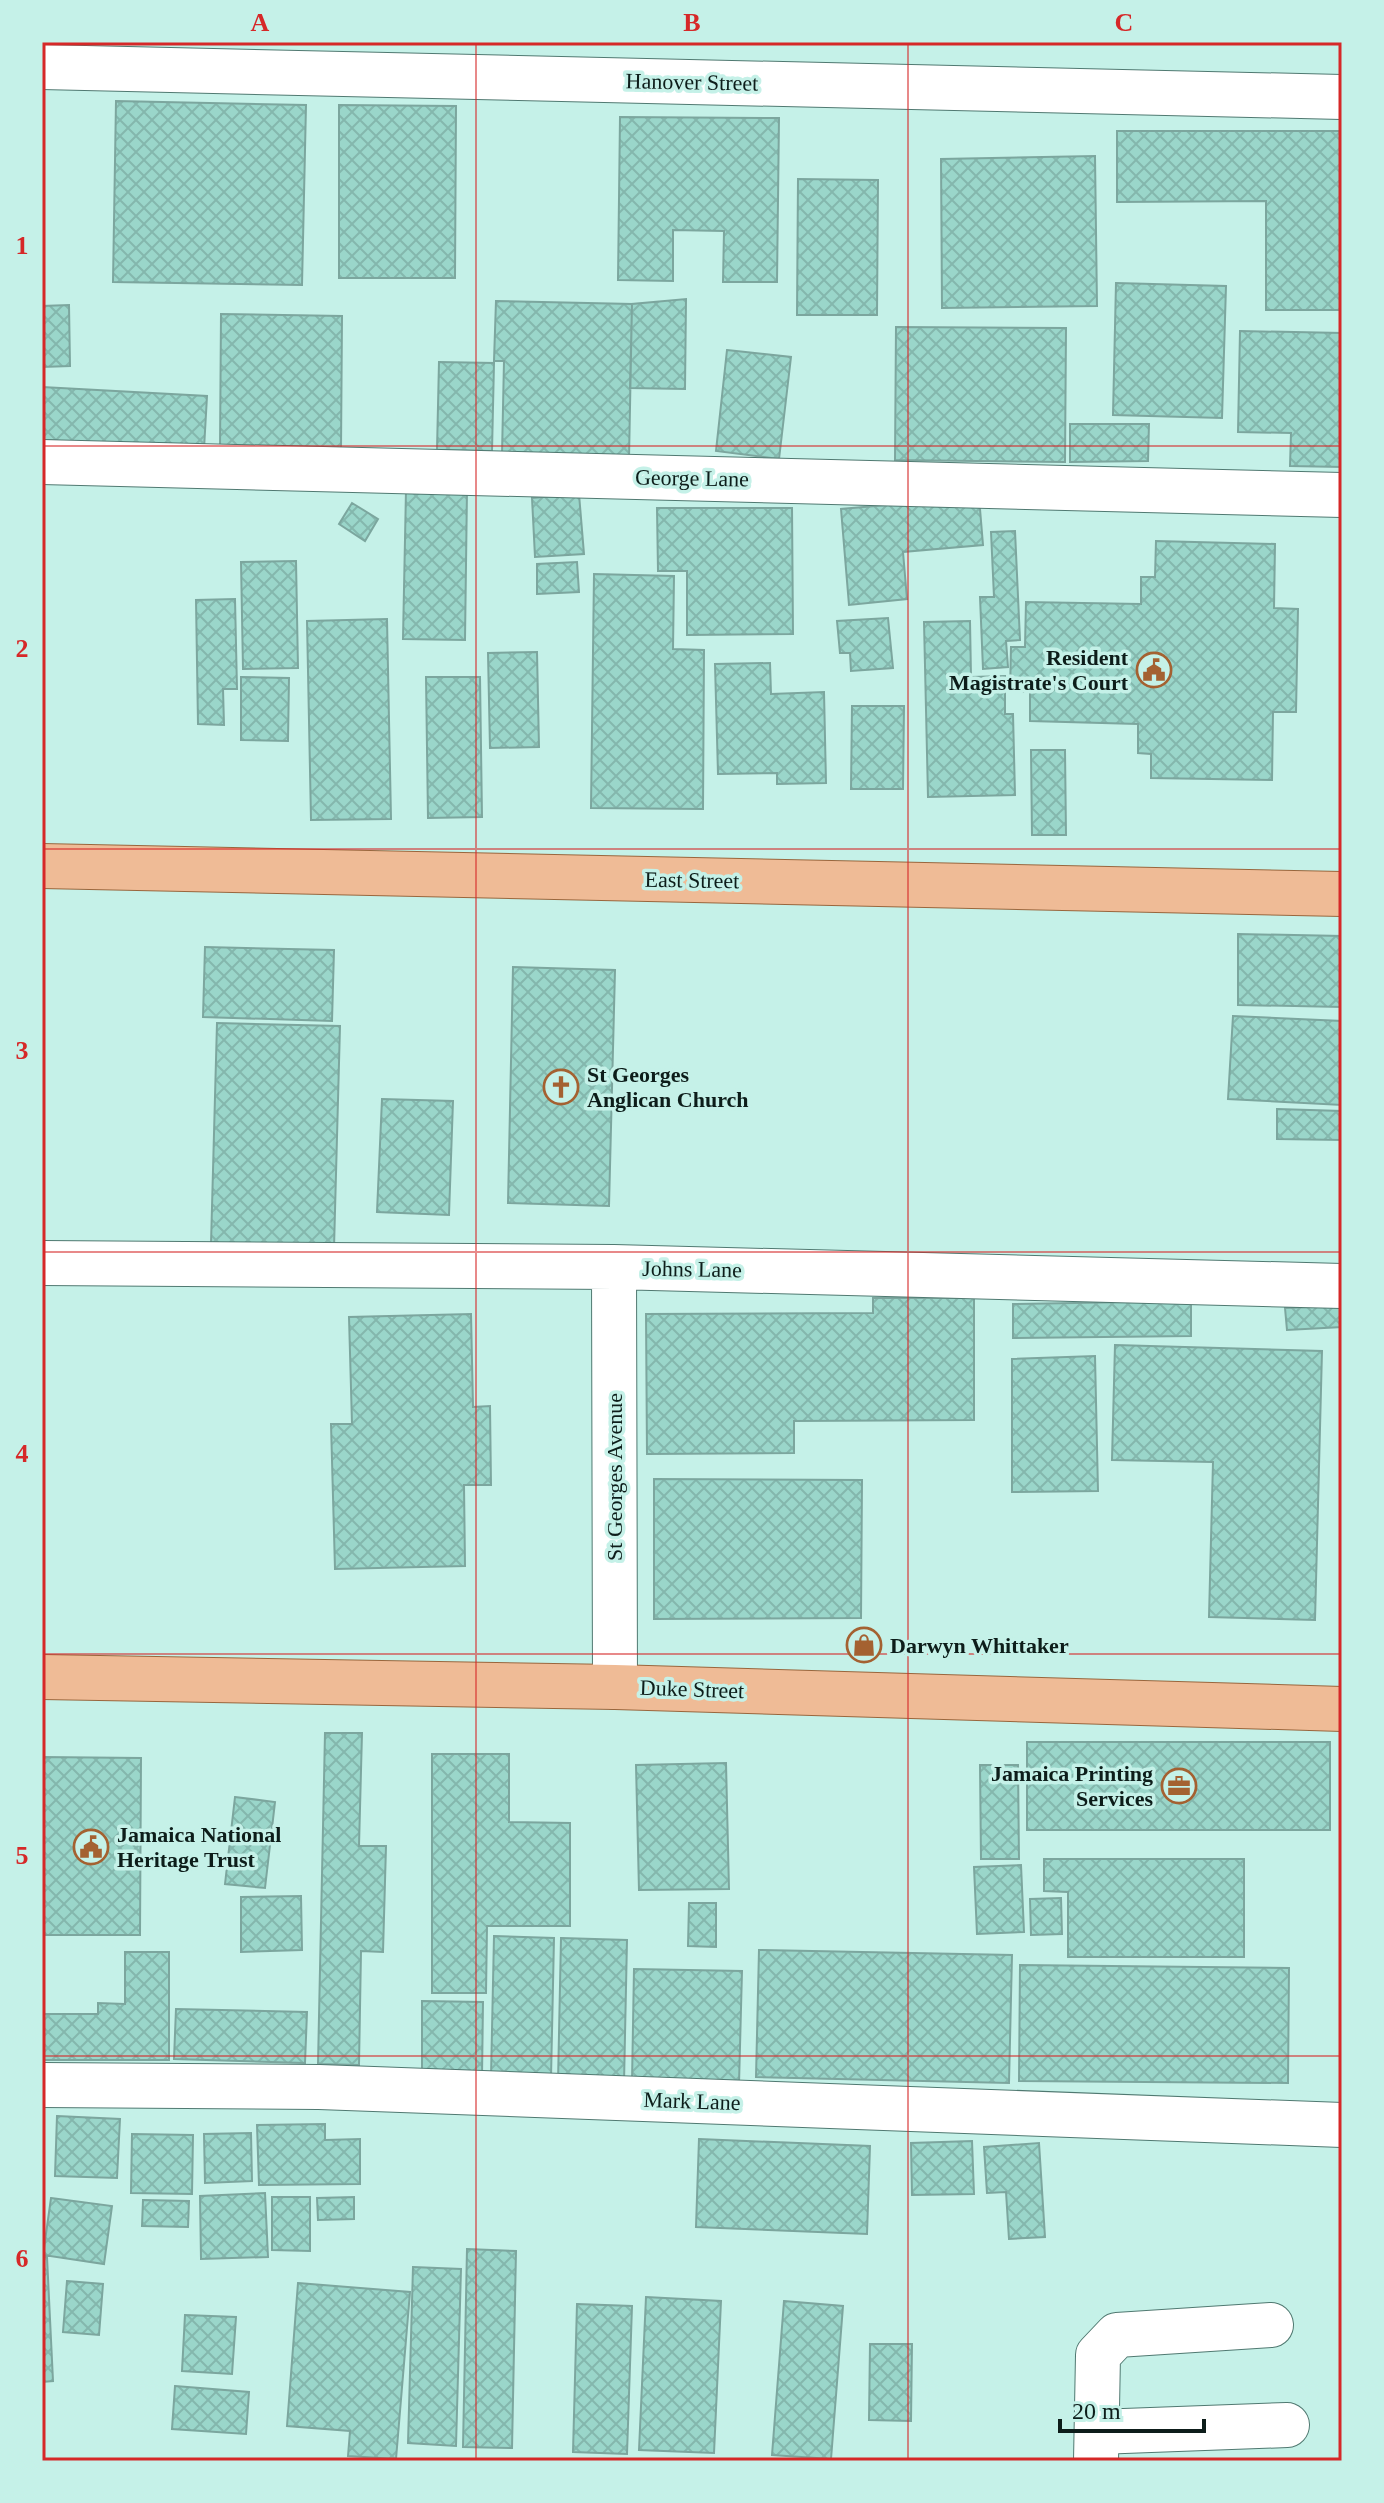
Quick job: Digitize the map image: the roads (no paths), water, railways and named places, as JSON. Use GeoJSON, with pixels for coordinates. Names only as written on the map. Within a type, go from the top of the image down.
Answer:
{"type":"FeatureCollection","features":[{"type":"Feature","properties":{"kind":"main road","name":"East Street"},"geometry":{"type":"LineString","coordinates":[[42,866],[1342,894]]}},
{"type":"Feature","properties":{"kind":"main road","name":"Duke Street"},"geometry":{"type":"LineString","coordinates":[[42,1677],[615,1687],[1342,1709]]}},
{"type":"Feature","properties":{"kind":"street","name":"Hanover Street"},"geometry":{"type":"LineString","coordinates":[[42,67],[1342,97]]}},
{"type":"Feature","properties":{"kind":"street","name":"George Lane"},"geometry":{"type":"LineString","coordinates":[[42,462],[1342,495]]}},
{"type":"Feature","properties":{"kind":"street","name":"Johns Lane"},"geometry":{"type":"LineString","coordinates":[[42,1263],[614,1267],[1342,1286]]}},
{"type":"Feature","properties":{"kind":"street","name":"St Georges Avenue"},"geometry":{"type":"LineString","coordinates":[[614,1267],[615,1687]]}},
{"type":"Feature","properties":{"kind":"street","name":"Mark Lane"},"geometry":{"type":"LineString","coordinates":[[42,2085],[319,2087],[1342,2125]]}},
{"type":"Feature","properties":{"kind":"street"},"geometry":{"type":"LineString","coordinates":[[1271,2325],[1117,2335],[1098,2355],[1097,2446],[1287,2425]]}},
{"type":"Feature","properties":{"kind":"place","name":"Resident Magistrate's Court"},"geometry":{"type":"Point","coordinates":[1154,670]}},
{"type":"Feature","properties":{"kind":"place","name":"St Georges Anglican Church"},"geometry":{"type":"Point","coordinates":[561,1087]}},
{"type":"Feature","properties":{"kind":"place","name":"Darwyn Whittaker"},"geometry":{"type":"Point","coordinates":[864,1645]}},
{"type":"Feature","properties":{"kind":"place","name":"Jamaica Printing Services"},"geometry":{"type":"Point","coordinates":[1179,1786]}},
{"type":"Feature","properties":{"kind":"place","name":"Jamaica National Heritage Trust"},"geometry":{"type":"Point","coordinates":[91,1847]}}]}
